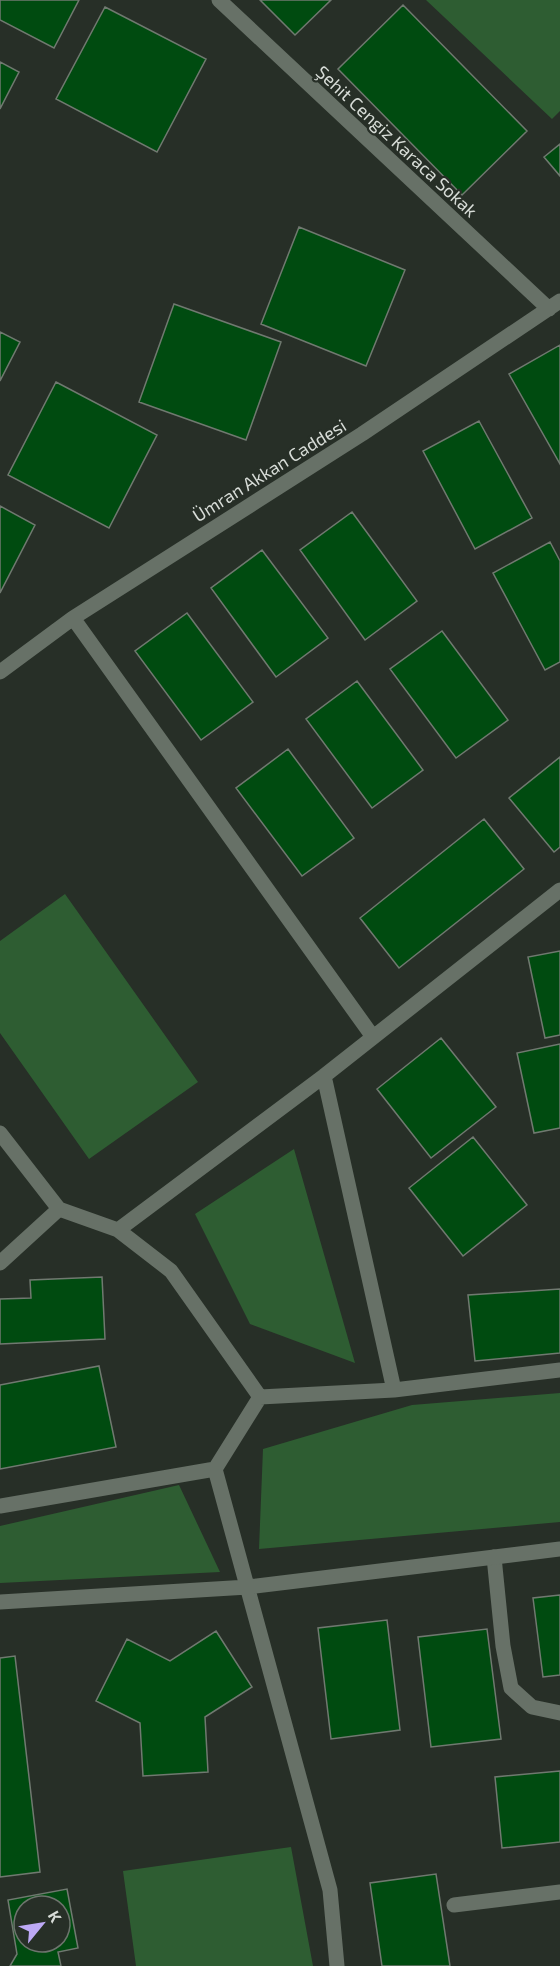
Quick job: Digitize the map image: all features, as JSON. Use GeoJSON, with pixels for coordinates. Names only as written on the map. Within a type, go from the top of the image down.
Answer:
{"type":"FeatureCollection","features":[{"type":"Feature","properties":{"kind":"street","name":"Şehit Cengiz Karaca Sokak"},"geometry":{"type":"LineString","coordinates":[[219,0],[554,305]]}},
{"type":"Feature","properties":{"kind":"street","name":"Ümran Akkan Caddesi"},"geometry":{"type":"LineString","coordinates":[[2,668],[73,618],[362,434],[554,305]]}},
{"type":"Feature","properties":{"kind":"street"},"geometry":{"type":"LineString","coordinates":[[73,618],[373,1037]]}},
{"type":"Feature","properties":{"kind":"street"},"geometry":{"type":"LineString","coordinates":[[118,1230],[324,1076],[560,890]]}},
{"type":"Feature","properties":{"kind":"street"},"geometry":{"type":"LineString","coordinates":[[324,1076],[394,1390]]}},
{"type":"Feature","properties":{"kind":"street"},"geometry":{"type":"LineString","coordinates":[[0,1133],[59,1209],[118,1230],[171,1271],[260,1396]]}},
{"type":"Feature","properties":{"kind":"street"},"geometry":{"type":"LineString","coordinates":[[0,1263],[59,1209]]}},
{"type":"Feature","properties":{"kind":"street"},"geometry":{"type":"LineString","coordinates":[[260,1396],[394,1390],[560,1370]]}},
{"type":"Feature","properties":{"kind":"street"},"geometry":{"type":"LineString","coordinates":[[260,1396],[215,1469],[330,1890],[337,1966]]}},
{"type":"Feature","properties":{"kind":"street"},"geometry":{"type":"LineString","coordinates":[[0,1506],[215,1469]]}},
{"type":"Feature","properties":{"kind":"street"},"geometry":{"type":"LineString","coordinates":[[0,1602],[248,1587],[560,1549]]}},
{"type":"Feature","properties":{"kind":"street"},"geometry":{"type":"LineString","coordinates":[[494,1557],[503,1646],[511,1688],[532,1707],[560,1713]]}},
{"type":"Feature","properties":{"kind":"street"},"geometry":{"type":"LineString","coordinates":[[454,1905],[560,1892]]}},
{"type":"Feature","properties":{"kind":"green space"},"geometry":{"type":"Polygon","coordinates":[[[426,0],[560,0],[560,111],[552,119],[426,0]]]}},
{"type":"Feature","properties":{"kind":"green space"},"geometry":{"type":"Polygon","coordinates":[[[65,894],[198,1082],[89,1159],[0,1033],[0,941],[65,894]]]}},
{"type":"Feature","properties":{"kind":"green space"},"geometry":{"type":"Polygon","coordinates":[[[294,1149],[355,1363],[250,1324],[195,1214],[294,1149]]]}},
{"type":"Feature","properties":{"kind":"green space"},"geometry":{"type":"Polygon","coordinates":[[[560,1393],[560,1522],[259,1549],[263,1449],[412,1405],[560,1393]]]}},
{"type":"Feature","properties":{"kind":"green space"},"geometry":{"type":"Polygon","coordinates":[[[179,1485],[220,1572],[0,1583],[0,1526],[179,1485]]]}},
{"type":"Feature","properties":{"kind":"green space"},"geometry":{"type":"Polygon","coordinates":[[[291,1847],[313,1966],[136,1966],[123,1871],[291,1847]]]}},
{"type":"Feature","properties":{"kind":"building"},"geometry":{"type":"Polygon","coordinates":[[[0,0],[79,0],[54,48],[0,20],[0,0]]]}},
{"type":"Feature","properties":{"kind":"building"},"geometry":{"type":"Polygon","coordinates":[[[260,0],[331,0],[295,35],[260,0]]]}},
{"type":"Feature","properties":{"kind":"building"},"geometry":{"type":"Polygon","coordinates":[[[403,5],[527,131],[462,195],[338,69],[403,5]]]}},
{"type":"Feature","properties":{"kind":"building"},"geometry":{"type":"Polygon","coordinates":[[[105,7],[206,59],[157,152],[56,99],[105,7]]]}},
{"type":"Feature","properties":{"kind":"building"},"geometry":{"type":"Polygon","coordinates":[[[0,62],[19,72],[0,109],[0,62]]]}},
{"type":"Feature","properties":{"kind":"building"},"geometry":{"type":"Polygon","coordinates":[[[560,144],[560,176],[544,157],[560,144]]]}},
{"type":"Feature","properties":{"kind":"building"},"geometry":{"type":"Polygon","coordinates":[[[299,227],[405,270],[366,366],[261,324],[299,227]]]}},
{"type":"Feature","properties":{"kind":"building"},"geometry":{"type":"Polygon","coordinates":[[[174,304],[281,342],[246,440],[139,402],[174,304]]]}},
{"type":"Feature","properties":{"kind":"building"},"geometry":{"type":"Polygon","coordinates":[[[0,332],[20,342],[0,381],[0,332]]]}},
{"type":"Feature","properties":{"kind":"building"},"geometry":{"type":"Polygon","coordinates":[[[560,345],[560,464],[509,374],[560,345]]]}},
{"type":"Feature","properties":{"kind":"building"},"geometry":{"type":"Polygon","coordinates":[[[56,382],[157,435],[109,528],[8,475],[56,382]]]}},
{"type":"Feature","properties":{"kind":"building"},"geometry":{"type":"Polygon","coordinates":[[[479,421],[532,518],[475,549],[423,451],[479,421]]]}},
{"type":"Feature","properties":{"kind":"building"},"geometry":{"type":"Polygon","coordinates":[[[0,506],[35,525],[0,593],[0,506]]]}},
{"type":"Feature","properties":{"kind":"building"},"geometry":{"type":"Polygon","coordinates":[[[352,512],[417,601],[365,640],[300,550],[352,512]]]}},
{"type":"Feature","properties":{"kind":"building"},"geometry":{"type":"Polygon","coordinates":[[[550,542],[560,561],[560,662],[545,670],[493,573],[550,542]]]}},
{"type":"Feature","properties":{"kind":"building"},"geometry":{"type":"Polygon","coordinates":[[[262,550],[328,638],[276,677],[211,588],[262,550]]]}},
{"type":"Feature","properties":{"kind":"building"},"geometry":{"type":"Polygon","coordinates":[[[187,613],[253,702],[201,740],[135,651],[187,613]]]}},
{"type":"Feature","properties":{"kind":"building"},"geometry":{"type":"Polygon","coordinates":[[[442,631],[508,720],[456,758],[390,669],[442,631]]]}},
{"type":"Feature","properties":{"kind":"building"},"geometry":{"type":"Polygon","coordinates":[[[357,681],[423,770],[372,808],[306,719],[357,681]]]}},
{"type":"Feature","properties":{"kind":"building"},"geometry":{"type":"Polygon","coordinates":[[[288,749],[354,838],[302,876],[236,788],[288,749]]]}},
{"type":"Feature","properties":{"kind":"building"},"geometry":{"type":"Polygon","coordinates":[[[560,757],[560,847],[554,852],[509,798],[560,757]]]}},
{"type":"Feature","properties":{"kind":"building"},"geometry":{"type":"Polygon","coordinates":[[[484,819],[524,869],[399,968],[360,918],[484,819]]]}},
{"type":"Feature","properties":{"kind":"building"},"geometry":{"type":"Polygon","coordinates":[[[560,951],[560,1035],[545,1038],[528,957],[560,951]]]}},
{"type":"Feature","properties":{"kind":"building"},"geometry":{"type":"Polygon","coordinates":[[[441,1038],[496,1107],[431,1158],[377,1089],[441,1038]]]}},
{"type":"Feature","properties":{"kind":"building"},"geometry":{"type":"Polygon","coordinates":[[[560,1044],[560,1128],[534,1133],[517,1053],[560,1044]]]}},
{"type":"Feature","properties":{"kind":"building"},"geometry":{"type":"Polygon","coordinates":[[[473,1137],[527,1205],[463,1256],[409,1188],[473,1137]]]}},
{"type":"Feature","properties":{"kind":"building"},"geometry":{"type":"Polygon","coordinates":[[[102,1277],[105,1339],[0,1344],[0,1299],[31,1298],[30,1280],[102,1277]]]}},
{"type":"Feature","properties":{"kind":"building"},"geometry":{"type":"Polygon","coordinates":[[[560,1289],[560,1353],[475,1361],[468,1295],[560,1289]]]}},
{"type":"Feature","properties":{"kind":"building"},"geometry":{"type":"Polygon","coordinates":[[[99,1366],[116,1447],[0,1469],[0,1385],[99,1366]]]}},
{"type":"Feature","properties":{"kind":"building"},"geometry":{"type":"Polygon","coordinates":[[[560,1595],[560,1675],[543,1677],[533,1598],[560,1595]]]}},
{"type":"Feature","properties":{"kind":"building"},"geometry":{"type":"Polygon","coordinates":[[[387,1620],[400,1730],[331,1739],[318,1628],[387,1620]]]}},
{"type":"Feature","properties":{"kind":"building"},"geometry":{"type":"Polygon","coordinates":[[[487,1629],[501,1739],[431,1747],[418,1637],[487,1629]]]}},
{"type":"Feature","properties":{"kind":"building"},"geometry":{"type":"Polygon","coordinates":[[[216,1631],[252,1687],[205,1717],[208,1772],[143,1776],[140,1723],[96,1701],[127,1639],[170,1661],[216,1631]]]}},
{"type":"Feature","properties":{"kind":"building"},"geometry":{"type":"Polygon","coordinates":[[[15,1656],[40,1872],[0,1877],[0,1658],[15,1656]]]}},
{"type":"Feature","properties":{"kind":"building"},"geometry":{"type":"Polygon","coordinates":[[[560,1771],[560,1842],[502,1848],[495,1777],[560,1771]]]}},
{"type":"Feature","properties":{"kind":"building"},"geometry":{"type":"Polygon","coordinates":[[[436,1874],[450,1966],[382,1966],[370,1883],[436,1874]]]}},
{"type":"Feature","properties":{"kind":"building"},"geometry":{"type":"Polygon","coordinates":[[[67,1889],[68,1894],[40,1894],[67,1889]]]}},
{"type":"Feature","properties":{"kind":"building"},"geometry":{"type":"Polygon","coordinates":[[[12,1899],[12,1924],[8,1900],[12,1899]]]}},
{"type":"Feature","properties":{"kind":"building"},"geometry":{"type":"Polygon","coordinates":[[[72,1916],[78,1948],[72,1949],[72,1916]]]}},
{"type":"Feature","properties":{"kind":"building"},"geometry":{"type":"Polygon","coordinates":[[[17,1954],[58,1954],[61,1966],[10,1966],[17,1954]]]}}]}
